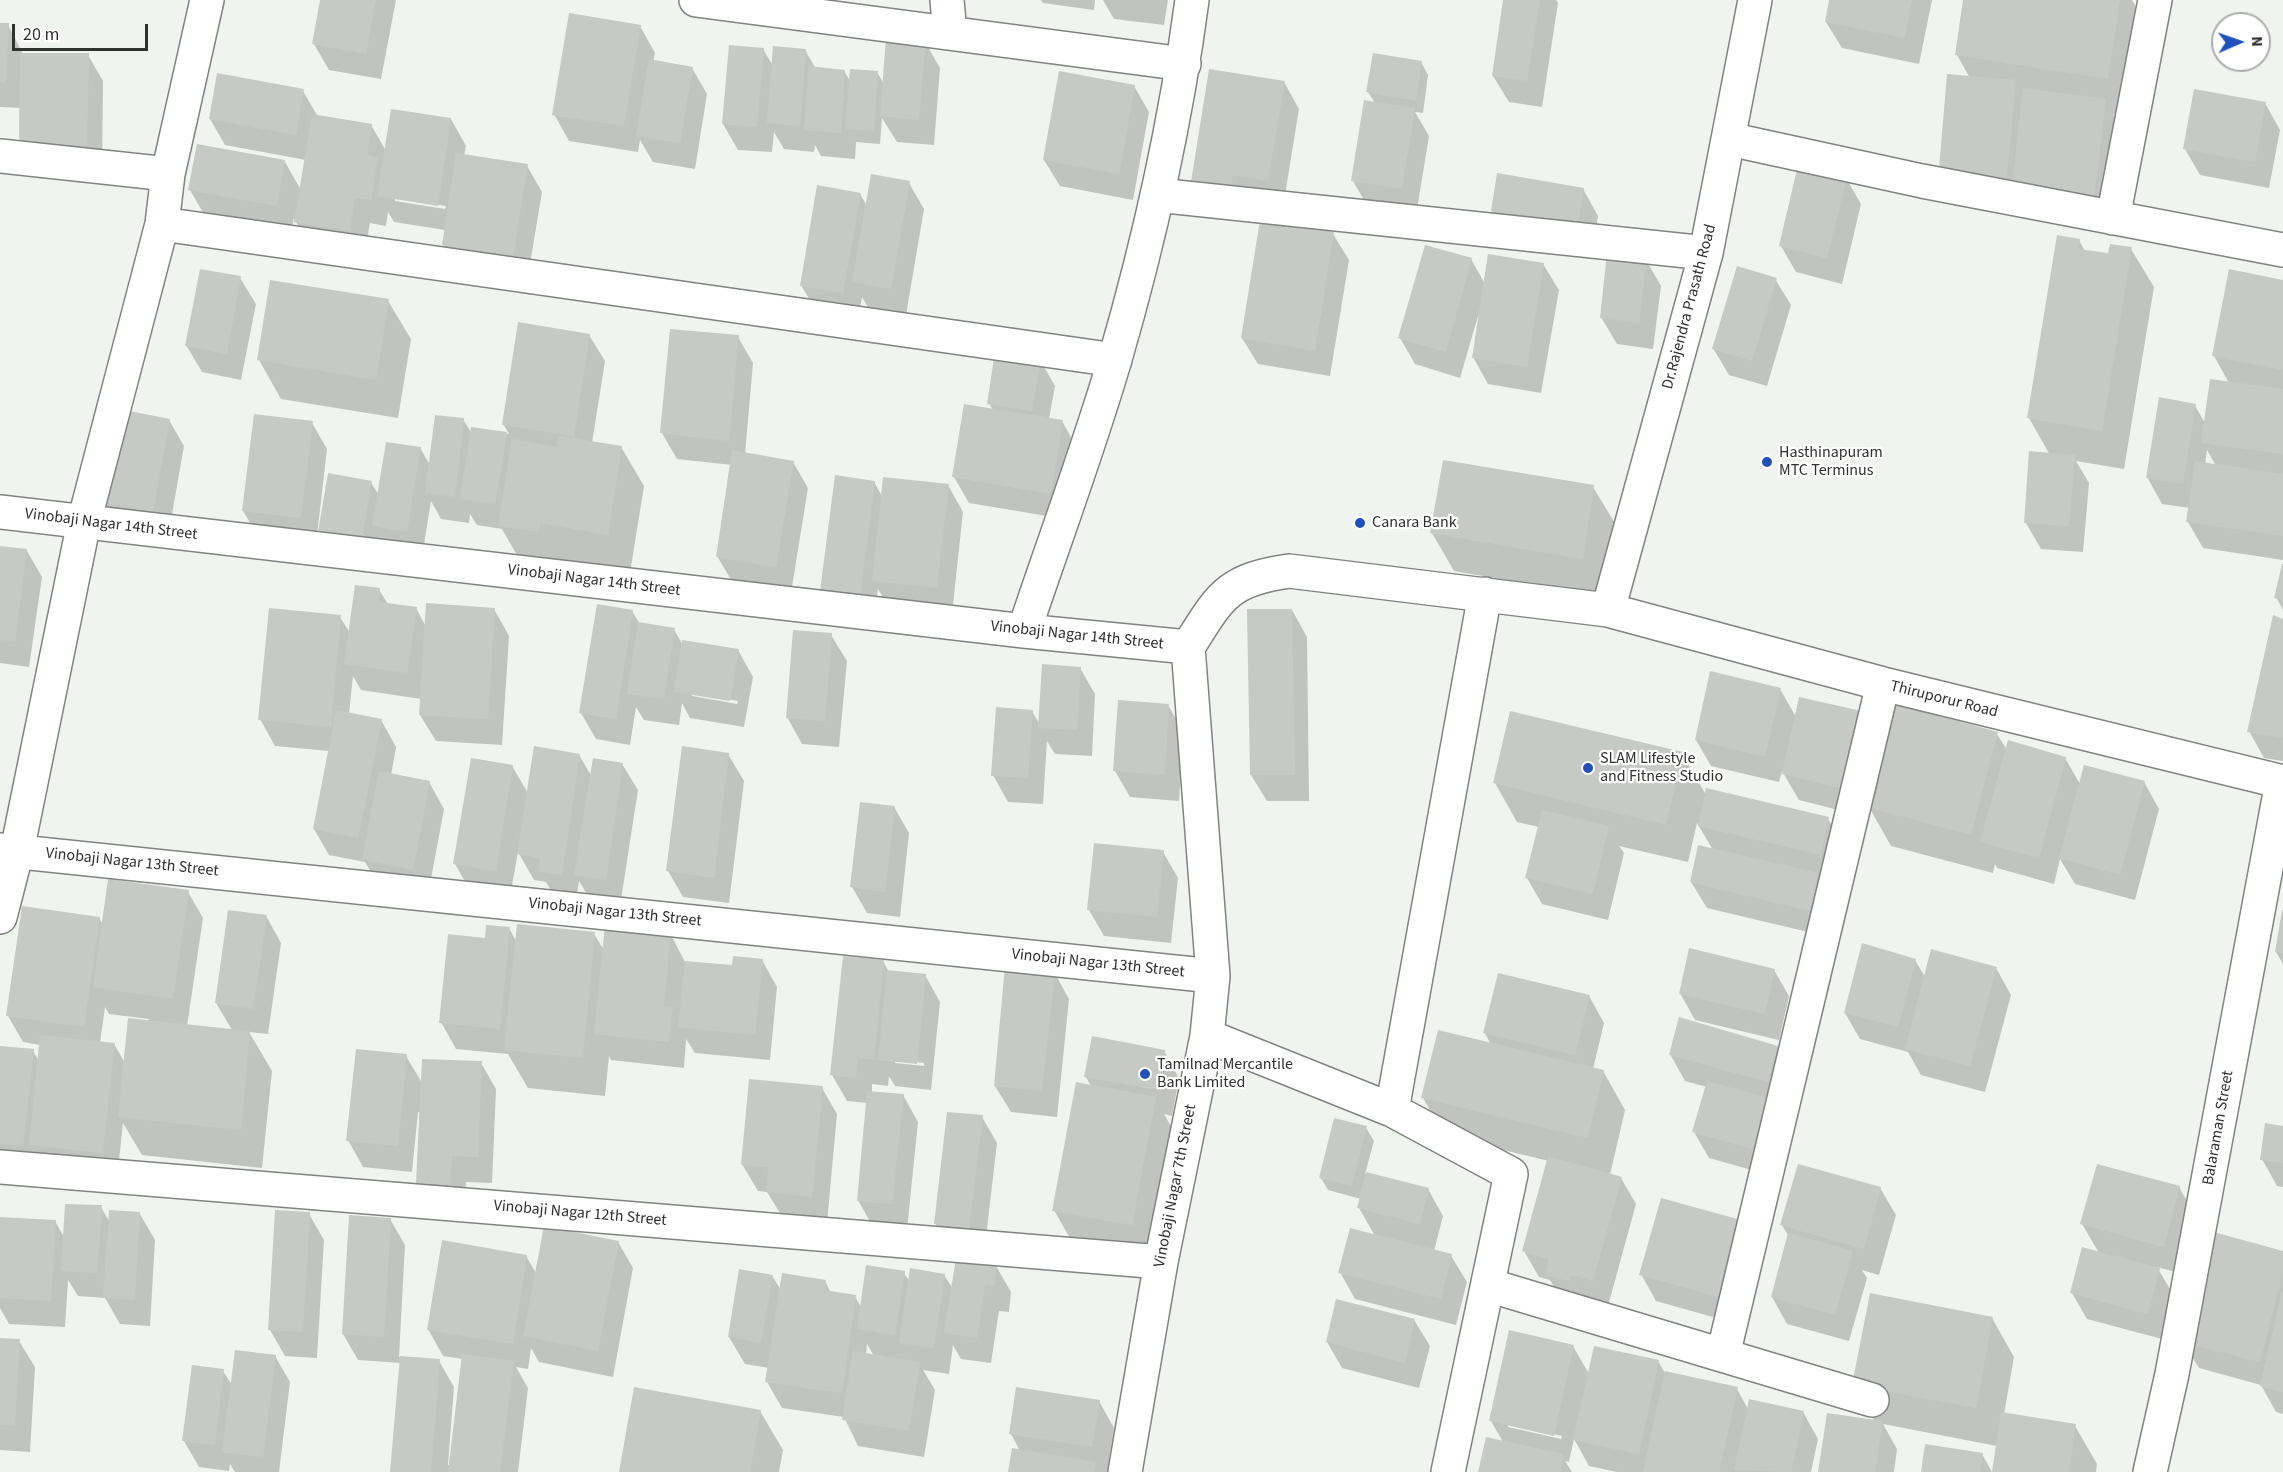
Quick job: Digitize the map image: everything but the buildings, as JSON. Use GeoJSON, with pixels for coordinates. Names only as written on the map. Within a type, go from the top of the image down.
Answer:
{"type":"FeatureCollection","features":[{"type":"Feature","properties":{"kind":"street"},"geometry":{"type":"LineString","coordinates":[[0,917],[8,850],[84,522],[162,224],[168,174],[207,0]]}},
{"type":"Feature","properties":{"kind":"street"},"geometry":{"type":"LineString","coordinates":[[696,0],[1184,64]]}},
{"type":"Feature","properties":{"kind":"street"},"geometry":{"type":"LineString","coordinates":[[947,0],[950,33]]}},
{"type":"Feature","properties":{"kind":"street"},"geometry":{"type":"LineString","coordinates":[[1024,631],[1115,360],[1156,195],[1184,64],[1192,0]]}},
{"type":"Feature","properties":{"kind":"street","name":"Dr.Rajendra Prasath Road"},"geometry":{"type":"LineString","coordinates":[[1608,610],[1706,253],[1755,0]]}},
{"type":"Feature","properties":{"kind":"street"},"geometry":{"type":"LineString","coordinates":[[2113,218],[2155,0]]}},
{"type":"Feature","properties":{"kind":"street"},"geometry":{"type":"LineString","coordinates":[[1729,139],[1922,182],[2283,250]]}},
{"type":"Feature","properties":{"kind":"street"},"geometry":{"type":"LineString","coordinates":[[0,156],[168,174]]}},
{"type":"Feature","properties":{"kind":"street"},"geometry":{"type":"LineString","coordinates":[[1156,195],[1706,253]]}},
{"type":"Feature","properties":{"kind":"street"},"geometry":{"type":"LineString","coordinates":[[162,224],[1115,360]]}},
{"type":"Feature","properties":{"kind":"street","name":"Vinobaji Nagar 14th Street"},"geometry":{"type":"LineString","coordinates":[[0,512],[1024,631],[1188,647]]}},
{"type":"Feature","properties":{"kind":"street","name":"Thiruporur Road"},"geometry":{"type":"LineString","coordinates":[[1188,647],[1221,596],[1257,575],[1289,571],[1485,594],[1608,610],[1883,684],[2283,782]]}},
{"type":"Feature","properties":{"kind":"street"},"geometry":{"type":"LineString","coordinates":[[1392,1110],[1485,594]]}},
{"type":"Feature","properties":{"kind":"street","name":"Vinobaji Nagar 7th Street"},"geometry":{"type":"LineString","coordinates":[[1125,1472],[1161,1262],[1207,1036],[1213,976],[1188,647]]}},
{"type":"Feature","properties":{"kind":"street"},"geometry":{"type":"LineString","coordinates":[[1723,1355],[1883,684]]}},
{"type":"Feature","properties":{"kind":"street","name":"Balaraman Street"},"geometry":{"type":"LineString","coordinates":[[2150,1472],[2177,1351],[2283,782]]}},
{"type":"Feature","properties":{"kind":"street","name":"Vinobaji Nagar 13th Street"},"geometry":{"type":"LineString","coordinates":[[8,850],[1213,976]]}},
{"type":"Feature","properties":{"kind":"street"},"geometry":{"type":"LineString","coordinates":[[1207,1036],[1392,1110],[1511,1174],[1448,1472]]}},
{"type":"Feature","properties":{"kind":"street","name":"Vinobaji Nagar 12th Street"},"geometry":{"type":"LineString","coordinates":[[0,1167],[1161,1262]]}},
{"type":"Feature","properties":{"kind":"street"},"geometry":{"type":"LineString","coordinates":[[1488,1285],[1872,1400]]}},
{"type":"Feature","properties":{"kind":"place","name":"Hasthinapuram MTC Terminus"},"geometry":{"type":"Point","coordinates":[1767,462]}},
{"type":"Feature","properties":{"kind":"place","name":"Canara Bank"},"geometry":{"type":"Point","coordinates":[1360,523]}},
{"type":"Feature","properties":{"kind":"place","name":"SLAM Lifestyle and Fitness Studio"},"geometry":{"type":"Point","coordinates":[1588,768]}},
{"type":"Feature","properties":{"kind":"place","name":"Tamilnad Mercantile Bank Limited"},"geometry":{"type":"Point","coordinates":[1145,1074]}}]}
